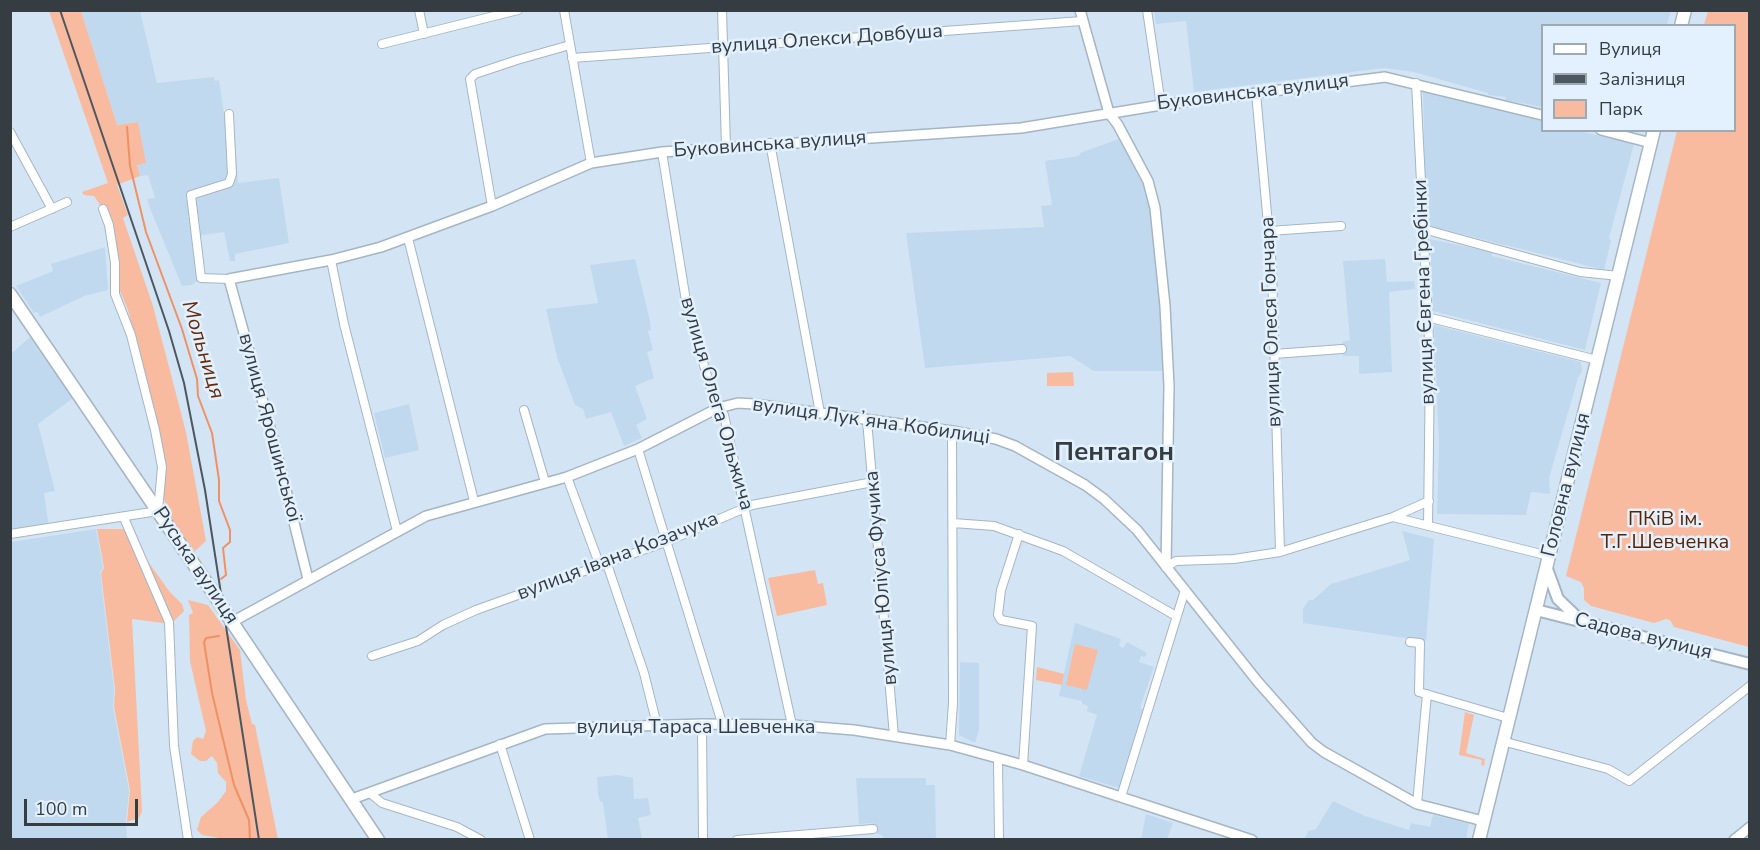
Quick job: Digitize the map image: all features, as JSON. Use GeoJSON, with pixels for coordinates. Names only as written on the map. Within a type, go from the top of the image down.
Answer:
{"type":"FeatureCollection","features":[{"type":"Feature","properties":{"kind":"main road","name":"Головна вулиця"},"geometry":{"type":"LineString","coordinates":[[1479,840],[1654,132]]}},
{"type":"Feature","properties":{"kind":"main road","name":"Руська вулиця"},"geometry":{"type":"LineString","coordinates":[[10,294],[378,840]]}},
{"type":"Feature","properties":{"kind":"main road"},"geometry":{"type":"LineString","coordinates":[[1548,563],[1558,599],[1584,622]]}},
{"type":"Feature","properties":{"kind":"main road"},"geometry":{"type":"LineString","coordinates":[[1537,606],[1545,598],[1558,599]]}},
{"type":"Feature","properties":{"kind":"main road","name":"Садова вулиця"},"geometry":{"type":"LineString","coordinates":[[1537,606],[1584,622],[1749,664]]}},
{"type":"Feature","properties":{"kind":"street"},"geometry":{"type":"LineString","coordinates":[[419,10],[424,34]]}},
{"type":"Feature","properties":{"kind":"street"},"geometry":{"type":"LineString","coordinates":[[382,44],[518,10]]}},
{"type":"Feature","properties":{"kind":"street"},"geometry":{"type":"LineString","coordinates":[[564,10],[591,163]]}},
{"type":"Feature","properties":{"kind":"street"},"geometry":{"type":"LineString","coordinates":[[722,10],[726,147]]}},
{"type":"Feature","properties":{"kind":"street"},"geometry":{"type":"LineString","coordinates":[[1147,10],[1161,105]]}},
{"type":"Feature","properties":{"kind":"street"},"geometry":{"type":"LineString","coordinates":[[1081,16],[1109,113],[1118,125],[1148,182],[1155,208],[1168,350],[1166,567]]}},
{"type":"Feature","properties":{"kind":"street","name":"вулиця Олекси Довбуша"},"geometry":{"type":"LineString","coordinates":[[572,58],[723,48],[1081,16]]}},
{"type":"Feature","properties":{"kind":"street"},"geometry":{"type":"LineString","coordinates":[[492,206],[470,79],[475,74],[570,45]]}},
{"type":"Feature","properties":{"kind":"street","name":"Буковинська вулиця"},"geometry":{"type":"LineString","coordinates":[[229,114],[232,174],[229,183],[191,195],[201,278],[229,279],[331,260],[408,238],[492,206],[591,163],[662,152],[770,143],[964,133],[1052,124],[1161,105],[1385,77],[1541,115]]}},
{"type":"Feature","properties":{"kind":"street","name":"вулиця Євгена Гребінки"},"geometry":{"type":"LineString","coordinates":[[1416,83],[1431,426],[1428,526]]}},
{"type":"Feature","properties":{"kind":"street","name":"вулиця Олеся Гончара"},"geometry":{"type":"LineString","coordinates":[[1256,93],[1269,231],[1281,552]]}},
{"type":"Feature","properties":{"kind":"street"},"geometry":{"type":"LineString","coordinates":[[10,132],[52,208]]}},
{"type":"Feature","properties":{"kind":"street"},"geometry":{"type":"LineString","coordinates":[[1609,132],[1651,143]]}},
{"type":"Feature","properties":{"kind":"street"},"geometry":{"type":"LineString","coordinates":[[770,143],[820,413]]}},
{"type":"Feature","properties":{"kind":"street","name":"вулиця Олега Ольжича"},"geometry":{"type":"LineString","coordinates":[[662,152],[686,301],[718,408],[724,416],[746,507],[792,725]]}},
{"type":"Feature","properties":{"kind":"street"},"geometry":{"type":"LineString","coordinates":[[10,227],[67,202]]}},
{"type":"Feature","properties":{"kind":"street"},"geometry":{"type":"LineString","coordinates":[[10,534],[158,511],[162,467],[131,335],[115,294],[115,263],[109,225],[103,209]]}},
{"type":"Feature","properties":{"kind":"street"},"geometry":{"type":"LineString","coordinates":[[1269,231],[1341,226]]}},
{"type":"Feature","properties":{"kind":"street"},"geometry":{"type":"LineString","coordinates":[[1423,229],[1580,272],[1619,276]]}},
{"type":"Feature","properties":{"kind":"street"},"geometry":{"type":"LineString","coordinates":[[408,238],[474,501]]}},
{"type":"Feature","properties":{"kind":"street"},"geometry":{"type":"LineString","coordinates":[[331,260],[344,324],[397,531]]}},
{"type":"Feature","properties":{"kind":"street","name":"вулиця Ярошинської"},"geometry":{"type":"LineString","coordinates":[[229,279],[274,442],[308,579]]}},
{"type":"Feature","properties":{"kind":"street"},"geometry":{"type":"LineString","coordinates":[[1427,317],[1597,360]]}},
{"type":"Feature","properties":{"kind":"street"},"geometry":{"type":"LineString","coordinates":[[1274,354],[1342,349]]}},
{"type":"Feature","properties":{"kind":"street","name":"вулиця Лукʼяна Кобилиці"},"geometry":{"type":"LineString","coordinates":[[232,622],[426,516],[567,477],[638,449],[718,408],[738,403],[952,431],[996,439],[1015,446],[1085,485],[1104,499],[1137,531],[1258,682],[1312,743],[1417,804],[1483,821]]}},
{"type":"Feature","properties":{"kind":"street"},"geometry":{"type":"LineString","coordinates":[[524,410],[545,482]]}},
{"type":"Feature","properties":{"kind":"street","name":"вулиця Юліуса Фучика"},"geometry":{"type":"LineString","coordinates":[[867,420],[894,736]]}},
{"type":"Feature","properties":{"kind":"street"},"geometry":{"type":"LineString","coordinates":[[950,745],[953,703],[952,431]]}},
{"type":"Feature","properties":{"kind":"street"},"geometry":{"type":"LineString","coordinates":[[638,449],[722,723]]}},
{"type":"Feature","properties":{"kind":"street"},"geometry":{"type":"LineString","coordinates":[[567,477],[644,673],[657,725]]}},
{"type":"Feature","properties":{"kind":"street","name":"вулиця Івана Козачука"},"geometry":{"type":"LineString","coordinates":[[372,656],[418,641],[443,625],[476,610],[668,541],[746,507],[873,482]]}},
{"type":"Feature","properties":{"kind":"street"},"geometry":{"type":"LineString","coordinates":[[1166,567],[1176,561],[1234,559],[1281,552],[1393,517],[1429,501]]}},
{"type":"Feature","properties":{"kind":"street"},"geometry":{"type":"LineString","coordinates":[[1393,517],[1548,563]]}},
{"type":"Feature","properties":{"kind":"street"},"geometry":{"type":"LineString","coordinates":[[124,518],[170,628],[174,746],[188,840]]}},
{"type":"Feature","properties":{"kind":"street"},"geometry":{"type":"LineString","coordinates":[[952,523],[994,526],[1063,551],[1176,616]]}},
{"type":"Feature","properties":{"kind":"street"},"geometry":{"type":"LineString","coordinates":[[1019,534],[1001,590],[998,615],[1001,620],[1032,626],[1023,765]]}},
{"type":"Feature","properties":{"kind":"street"},"geometry":{"type":"LineString","coordinates":[[1121,797],[1185,590]]}},
{"type":"Feature","properties":{"kind":"street"},"geometry":{"type":"LineString","coordinates":[[1410,642],[1420,643],[1419,692],[1508,718]]}},
{"type":"Feature","properties":{"kind":"street"},"geometry":{"type":"LineString","coordinates":[[1502,741],[1608,769],[1629,781],[1749,686]]}},
{"type":"Feature","properties":{"kind":"street"},"geometry":{"type":"LineString","coordinates":[[1417,804],[1427,694]]}},
{"type":"Feature","properties":{"kind":"street","name":"вулиця Тараса Шевченка"},"geometry":{"type":"LineString","coordinates":[[352,799],[545,729],[722,723],[792,725],[894,736],[950,745],[1023,765],[1252,840]]}},
{"type":"Feature","properties":{"kind":"street"},"geometry":{"type":"LineString","coordinates":[[702,724],[703,840]]}},
{"type":"Feature","properties":{"kind":"street"},"geometry":{"type":"LineString","coordinates":[[500,744],[530,840]]}},
{"type":"Feature","properties":{"kind":"street"},"geometry":{"type":"LineString","coordinates":[[998,759],[999,840]]}},
{"type":"Feature","properties":{"kind":"street"},"geometry":{"type":"LineString","coordinates":[[370,793],[382,803],[457,827],[481,840]]}},
{"type":"Feature","properties":{"kind":"street"},"geometry":{"type":"LineString","coordinates":[[1734,840],[1749,827]]}},
{"type":"Feature","properties":{"kind":"street"},"geometry":{"type":"LineString","coordinates":[[737,840],[846,836],[873,829]]}},
{"type":"Feature","properties":{"kind":"shaded area"},"geometry":{"type":"Polygon","coordinates":[[[1154,10],[1671,11],[1667,24],[1541,24],[1541,107],[1506,100],[1506,97],[1488,95],[1488,93],[1414,72],[1384,68],[1194,92],[1186,21],[1156,24],[1154,10]]]}},
{"type":"Feature","properties":{"kind":"shaded area"},"geometry":{"type":"Polygon","coordinates":[[[81,11],[140,11],[157,83],[214,77],[215,81],[219,80],[224,114],[233,114],[238,183],[279,178],[289,243],[235,254],[235,261],[230,261],[224,232],[196,236],[201,278],[192,285],[182,286],[149,206],[147,199],[155,198],[148,175],[140,176],[137,164],[145,163],[138,122],[117,125],[81,11]]]}},
{"type":"Feature","properties":{"kind":"shaded area"},"geometry":{"type":"Polygon","coordinates":[[[1423,92],[1541,121],[1541,132],[1583,132],[1634,144],[1609,238],[1611,241],[1604,270],[1426,225],[1423,92]]]}},
{"type":"Feature","properties":{"kind":"shaded area"},"geometry":{"type":"Polygon","coordinates":[[[1124,137],[1147,181],[1155,208],[1169,371],[1094,371],[1070,356],[925,368],[906,233],[1044,227],[1041,206],[1052,205],[1045,161],[1079,156],[1080,153],[1124,137]]]}},
{"type":"Feature","properties":{"kind":"shaded area"},"geometry":{"type":"Polygon","coordinates":[[[1430,239],[1492,252],[1492,256],[1601,283],[1585,350],[1433,311],[1430,239]]]}},
{"type":"Feature","properties":{"kind":"shaded area"},"geometry":{"type":"Polygon","coordinates":[[[105,247],[108,290],[84,296],[40,317],[37,312],[34,313],[16,286],[53,271],[51,264],[105,247]]]}},
{"type":"Feature","properties":{"kind":"shaded area"},"geometry":{"type":"Polygon","coordinates":[[[635,259],[650,321],[651,330],[648,331],[653,350],[647,352],[654,378],[635,386],[647,419],[636,425],[642,438],[624,446],[611,412],[586,419],[583,409],[575,405],[557,357],[546,309],[598,303],[590,265],[635,259]]]}},
{"type":"Feature","properties":{"kind":"shaded area"},"geometry":{"type":"Polygon","coordinates":[[[1385,259],[1387,282],[1414,281],[1415,289],[1389,292],[1392,372],[1359,374],[1359,356],[1343,356],[1342,342],[1350,340],[1343,261],[1385,259]]]}},
{"type":"Feature","properties":{"kind":"shaded area"},"geometry":{"type":"Polygon","coordinates":[[[1434,325],[1581,362],[1582,371],[1549,478],[1550,494],[1531,492],[1526,515],[1437,514],[1439,445],[1434,325]]]}},
{"type":"Feature","properties":{"kind":"shaded area"},"geometry":{"type":"Polygon","coordinates":[[[30,337],[73,398],[38,424],[55,491],[44,493],[49,527],[10,533],[11,354],[30,337]]]}},
{"type":"Feature","properties":{"kind":"shaded area"},"geometry":{"type":"Polygon","coordinates":[[[409,404],[419,450],[385,458],[374,413],[409,404]]]}},
{"type":"Feature","properties":{"kind":"shaded area"},"geometry":{"type":"Polygon","coordinates":[[[96,529],[103,568],[100,572],[114,689],[113,707],[129,791],[127,839],[11,839],[11,542],[96,529]]]}},
{"type":"Feature","properties":{"kind":"shaded area"},"geometry":{"type":"Polygon","coordinates":[[[1402,531],[1434,539],[1426,641],[1303,623],[1303,609],[1309,600],[1313,600],[1331,584],[1410,560],[1402,531]]]}},
{"type":"Feature","properties":{"kind":"shaded area"},"geometry":{"type":"Polygon","coordinates":[[[1075,623],[1121,639],[1119,646],[1123,648],[1127,642],[1147,653],[1145,657],[1141,656],[1139,662],[1154,667],[1140,708],[1144,710],[1119,788],[1079,776],[1097,715],[1087,711],[1088,706],[1082,704],[1082,701],[1059,696],[1075,623]]]}},
{"type":"Feature","properties":{"kind":"shaded area"},"geometry":{"type":"Polygon","coordinates":[[[960,662],[979,663],[979,730],[975,743],[959,735],[960,662]]]}},
{"type":"Feature","properties":{"kind":"shaded area"},"geometry":{"type":"Polygon","coordinates":[[[618,775],[633,778],[634,799],[648,798],[651,815],[638,818],[642,839],[608,839],[603,803],[598,794],[597,777],[618,775]]]}},
{"type":"Feature","properties":{"kind":"shaded area"},"geometry":{"type":"Polygon","coordinates":[[[856,778],[926,778],[926,785],[935,785],[936,839],[884,839],[883,836],[874,832],[873,823],[859,824],[856,778]]]}},
{"type":"Feature","properties":{"kind":"shaded area"},"geometry":{"type":"Polygon","coordinates":[[[1333,801],[1365,816],[1409,830],[1411,823],[1430,827],[1433,815],[1469,824],[1466,839],[1305,839],[1308,831],[1316,829],[1333,801]]]}},
{"type":"Feature","properties":{"kind":"shaded area"},"geometry":{"type":"Polygon","coordinates":[[[1146,814],[1173,823],[1167,839],[1141,839],[1146,814]]]}},
{"type":"Feature","properties":{"kind":"green space"},"geometry":{"type":"Polygon","coordinates":[[[49,11],[81,11],[117,125],[138,122],[146,163],[137,165],[140,176],[117,185],[128,215],[123,218],[153,306],[186,432],[206,541],[195,551],[168,517],[164,498],[164,461],[128,310],[118,286],[103,209],[94,196],[84,195],[82,192],[108,183],[49,11]]]}},
{"type":"Feature","properties":{"kind":"green space","name":"ПКіВ ім. Т.Г.Шевченка"},"geometry":{"type":"Polygon","coordinates":[[[1708,11],[1749,11],[1749,647],[1674,627],[1670,620],[1654,623],[1591,606],[1584,600],[1584,588],[1581,582],[1566,576],[1677,132],[1736,132],[1736,24],[1704,24],[1708,11]]]}},
{"type":"Feature","properties":{"kind":"green space"},"geometry":{"type":"Polygon","coordinates":[[[1073,372],[1074,386],[1047,386],[1047,373],[1073,372]]]}},
{"type":"Feature","properties":{"kind":"green space"},"geometry":{"type":"Polygon","coordinates":[[[97,529],[125,529],[169,591],[182,604],[184,611],[171,624],[132,619],[142,811],[139,818],[127,822],[130,790],[114,707],[115,689],[101,573],[104,568],[97,529]]]}},
{"type":"Feature","properties":{"kind":"green space"},"geometry":{"type":"Polygon","coordinates":[[[815,570],[818,584],[823,583],[827,605],[777,616],[768,578],[815,570]]]}},
{"type":"Feature","properties":{"kind":"green space"},"geometry":{"type":"Polygon","coordinates":[[[188,600],[208,605],[240,650],[246,700],[252,724],[255,725],[278,839],[225,839],[202,835],[197,830],[201,817],[218,802],[226,791],[226,782],[218,773],[217,763],[212,756],[206,761],[200,761],[191,754],[193,741],[197,737],[203,739],[206,731],[190,661],[189,615],[193,613],[188,600]]]}},
{"type":"Feature","properties":{"kind":"green space"},"geometry":{"type":"Polygon","coordinates":[[[1075,644],[1098,650],[1087,690],[1066,685],[1075,644]]]}},
{"type":"Feature","properties":{"kind":"green space"},"geometry":{"type":"Polygon","coordinates":[[[1037,667],[1064,674],[1062,685],[1036,680],[1037,667]]]}},
{"type":"Feature","properties":{"kind":"green space"},"geometry":{"type":"Polygon","coordinates":[[[1465,712],[1474,715],[1466,753],[1485,759],[1484,766],[1481,765],[1482,760],[1459,755],[1465,712]]]}},
{"type":"Feature","properties":{"kind":"waterway","name":"Мольниця"},"geometry":{"type":"LineString","coordinates":[[127,127],[130,166],[146,232],[182,329],[197,379],[198,396],[212,433],[219,480],[219,501],[230,530],[230,542],[223,548],[226,575],[221,579]]}},
{"type":"Feature","properties":{"kind":"waterway","name":"Мольниця"},"geometry":{"type":"LineString","coordinates":[[219,636],[206,638],[204,642],[212,693],[234,785],[249,820],[250,840]]}},
{"type":"Feature","properties":{"kind":"railway"},"geometry":{"type":"LineString","coordinates":[[60,10],[169,331],[184,383],[205,490],[259,840]]}},
{"type":"Feature","properties":{"kind":"district","name":"Пентагон"},"geometry":{"type":"Point","coordinates":[1114,454]}}]}
